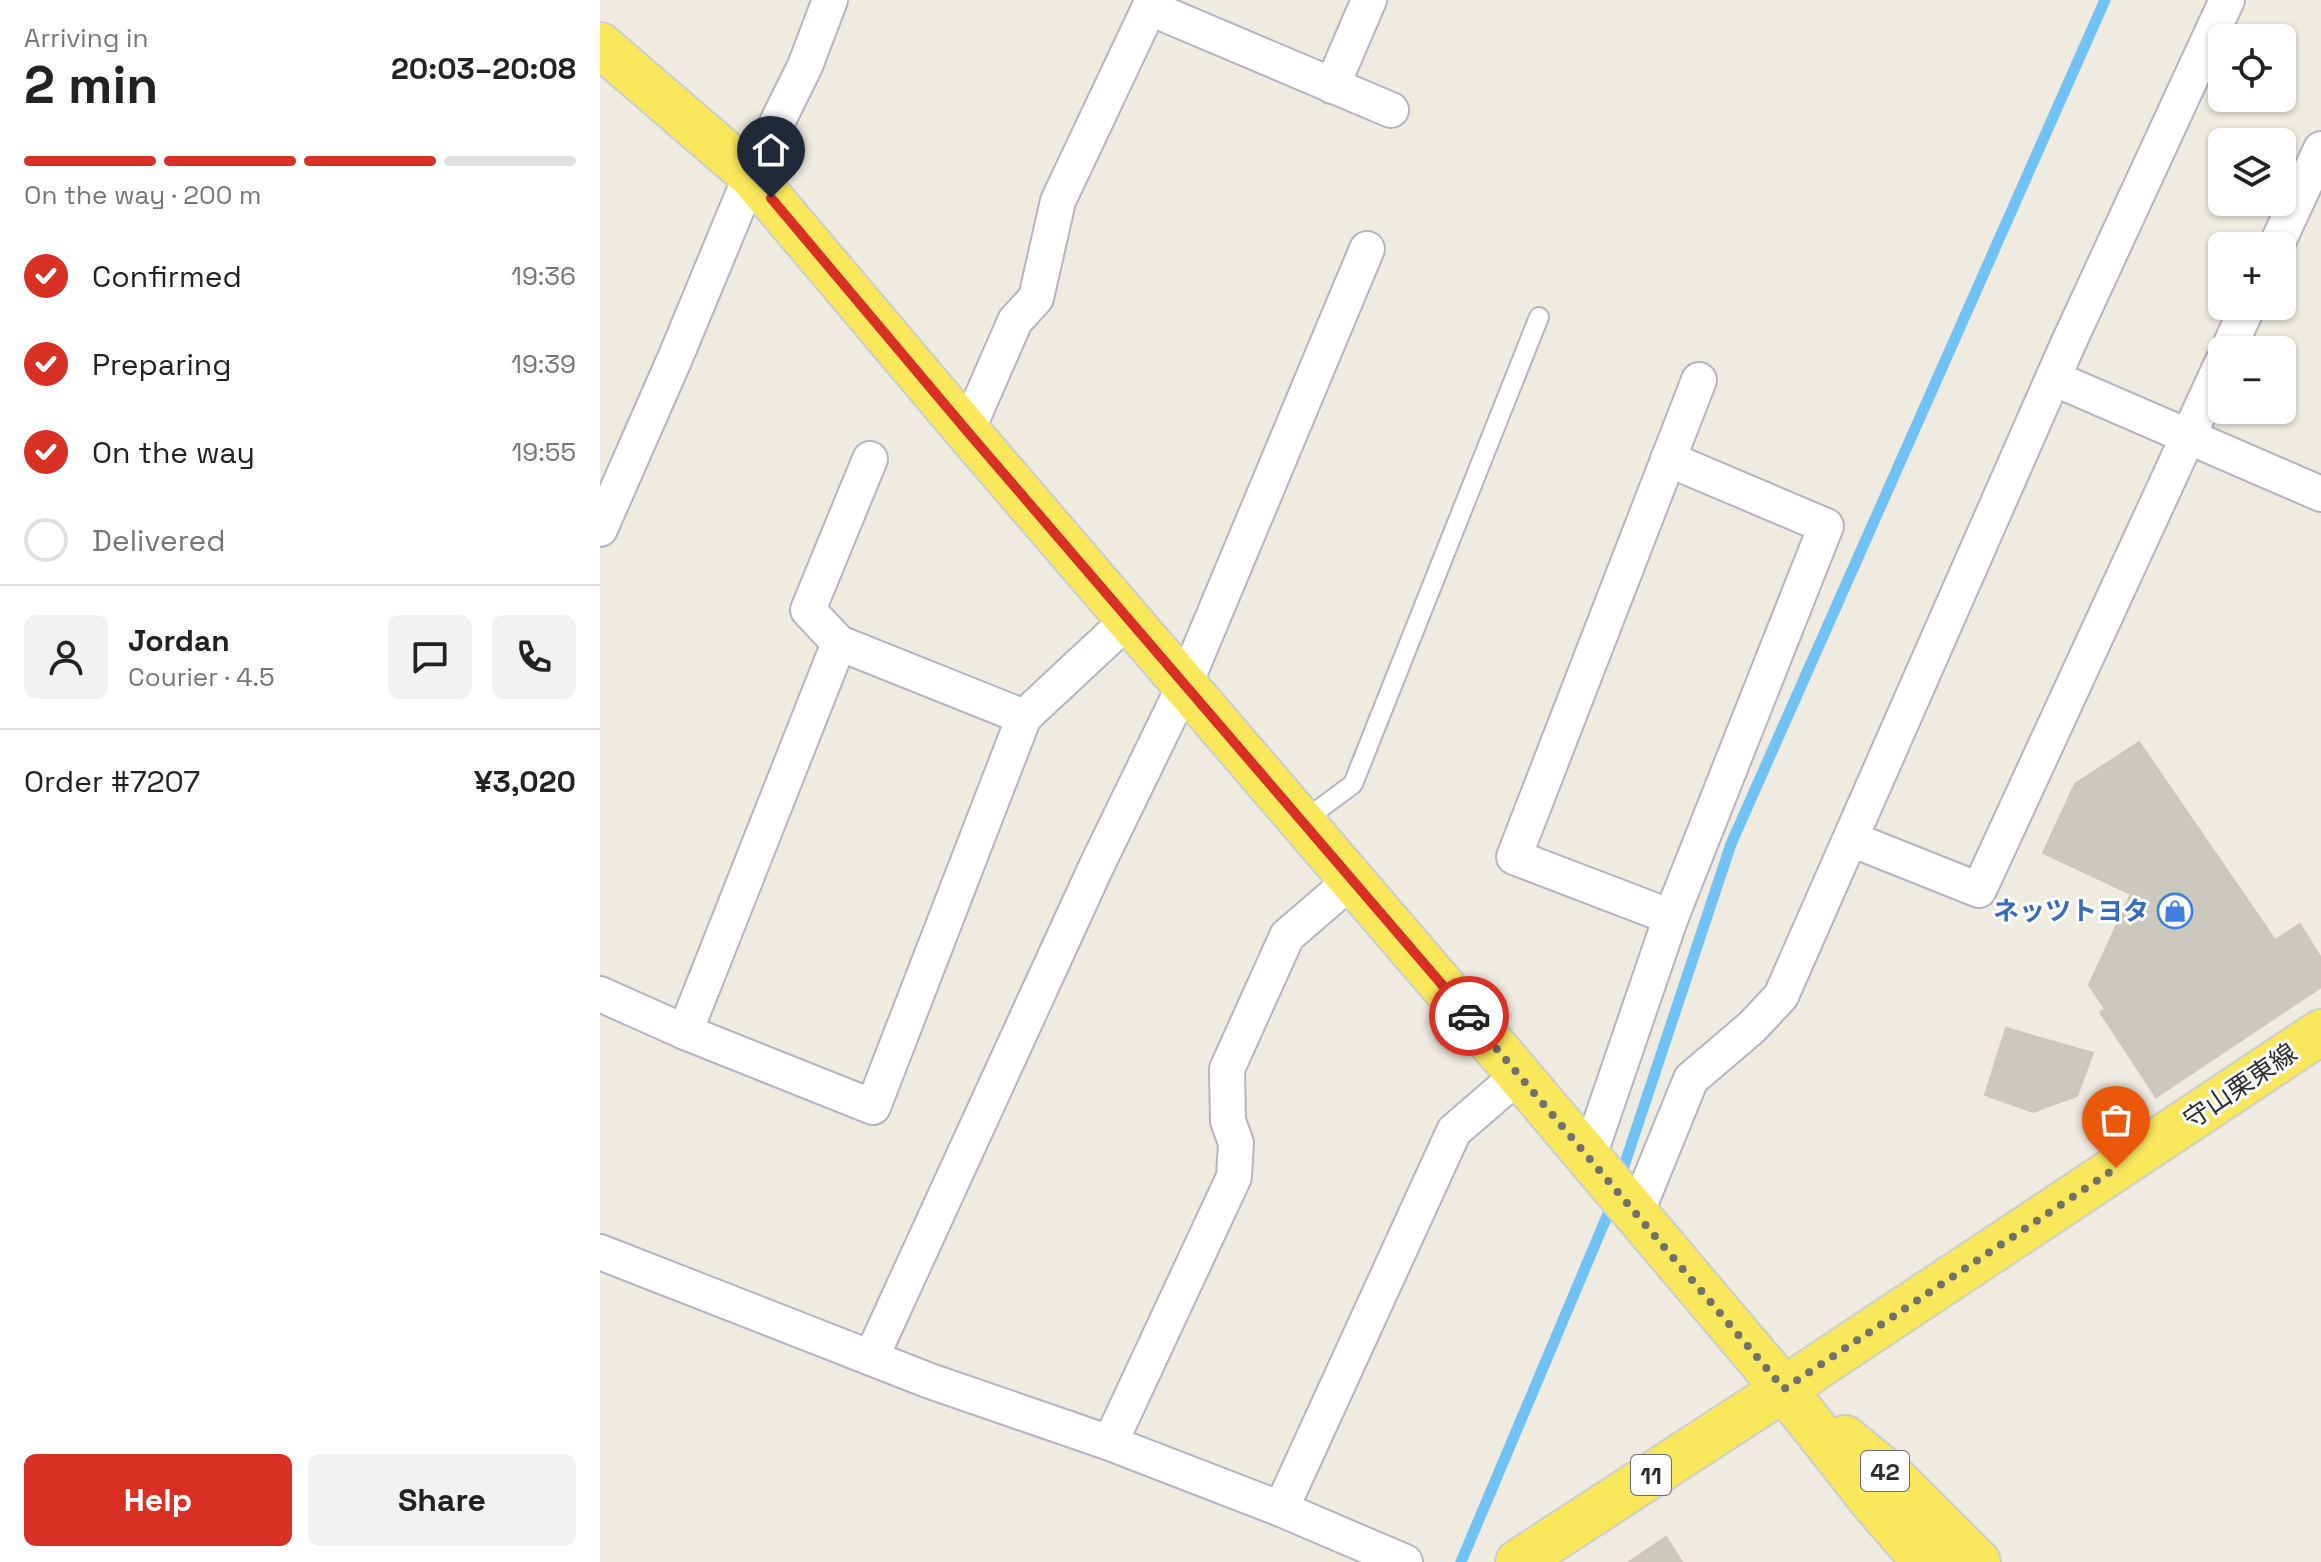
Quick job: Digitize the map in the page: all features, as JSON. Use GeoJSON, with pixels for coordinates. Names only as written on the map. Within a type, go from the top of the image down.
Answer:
{"type":"FeatureCollection","features":[{"type":"Feature","properties":{"kind":"main road"},"geometry":{"type":"LineString","coordinates":[[600,45],[751,175],[1784,1389]]}},
{"type":"Feature","properties":{"kind":"main road","name":"守山栗東線"},"geometry":{"type":"LineString","coordinates":[[1518,1562],[2321,1032]]}},
{"type":"Feature","properties":{"kind":"main road","name":"42"},"geometry":{"type":"LineString","coordinates":[[1784,1389],[1872,1501],[1925,1562]]}},
{"type":"Feature","properties":{"kind":"main road","name":"42"},"geometry":{"type":"LineString","coordinates":[[1784,1389],[1897,1481],[1978,1562]]}},
{"type":"Feature","properties":{"kind":"street"},"geometry":{"type":"LineString","coordinates":[[600,529],[751,175],[805,66],[830,0]]}},
{"type":"Feature","properties":{"kind":"street"},"geometry":{"type":"LineString","coordinates":[[1332,86],[1369,0]]}},
{"type":"Feature","properties":{"kind":"street"},"geometry":{"type":"LineString","coordinates":[[1636,1214],[1691,1079],[1752,1027],[1781,996],[2053,378],[2227,0]]}},
{"type":"Feature","properties":{"kind":"street"},"geometry":{"type":"LineString","coordinates":[[967,431],[1015,321],[1036,298],[1058,201],[1152,4],[1391,110]]}},
{"type":"Feature","properties":{"kind":"street"},"geometry":{"type":"LineString","coordinates":[[2282,232],[2321,149]]}},
{"type":"Feature","properties":{"kind":"street"},"geometry":{"type":"LineString","coordinates":[[871,1358],[1097,865],[1185,684],[1367,249]]}},
{"type":"Feature","properties":{"kind":"street"},"geometry":{"type":"LineString","coordinates":[[2053,378],[2321,494]]}},
{"type":"Feature","properties":{"kind":"street"},"geometry":{"type":"LineString","coordinates":[[1671,917],[1514,857],[1699,380]]}},
{"type":"Feature","properties":{"kind":"street"},"geometry":{"type":"LineString","coordinates":[[1851,839],[1979,890],[2208,393]]}},
{"type":"Feature","properties":{"kind":"street"},"geometry":{"type":"LineString","coordinates":[[870,459],[808,610],[839,643],[1024,717]]}},
{"type":"Feature","properties":{"kind":"street"},"geometry":{"type":"LineString","coordinates":[[1588,1159],[1671,917],[1826,526],[1668,459]]}},
{"type":"Feature","properties":{"kind":"street"},"geometry":{"type":"LineString","coordinates":[[600,994],[685,1032],[873,1107],[1024,717],[1129,619]]}},
{"type":"Feature","properties":{"kind":"street"},"geometry":{"type":"LineString","coordinates":[[685,1032],[839,643]]}},
{"type":"Feature","properties":{"kind":"street"},"geometry":{"type":"LineString","coordinates":[[1110,1443],[1234,1177],[1236,1143],[1228,1121],[1227,1069],[1287,936],[1352,880]]}},
{"type":"Feature","properties":{"kind":"street"},"geometry":{"type":"LineString","coordinates":[[1281,1509],[1454,1131],[1519,1075]]}},
{"type":"Feature","properties":{"kind":"street"},"geometry":{"type":"LineString","coordinates":[[600,1252],[930,1381],[1110,1443],[1281,1509],[1405,1562]]}},
{"type":"Feature","properties":{"kind":"lane"},"geometry":{"type":"LineString","coordinates":[[1302,822],[1353,784],[1539,317]]}},
{"type":"Feature","properties":{"kind":"building"},"geometry":{"type":"Polygon","coordinates":[[[2139,742],[2275,940],[2300,924],[2321,958],[2321,987],[2156,1097],[2100,1012],[2105,1009],[2089,985],[2131,894],[2043,853],[2075,784],[2139,742]]]}},
{"type":"Feature","properties":{"kind":"building"},"geometry":{"type":"Polygon","coordinates":[[[2006,1028],[2093,1053],[2077,1096],[2033,1112],[1985,1095],[2006,1028]]]}},
{"type":"Feature","properties":{"kind":"building"},"geometry":{"type":"Polygon","coordinates":[[[1666,1537],[1682,1562],[1629,1562],[1666,1537]]]}},
{"type":"Feature","properties":{"kind":"waterway"},"geometry":{"type":"LineString","coordinates":[[1620,1178],[1731,844],[2105,0]]}},
{"type":"Feature","properties":{"kind":"waterway"},"geometry":{"type":"LineString","coordinates":[[1461,1562],[1613,1202]]}},
{"type":"Feature","properties":{"kind":"way so far"},"geometry":{"type":"LineString","coordinates":[[1469,1016],[1784,1389],[2116,1168]]}},
{"type":"Feature","properties":{"kind":"place","name":"ネッツトヨタ"},"geometry":{"type":"Point","coordinates":[2175,911]}},
{"type":"Feature","properties":{"kind":"route"},"geometry":{"type":"LineString","coordinates":[[771,198],[1469,1016]]}}]}
